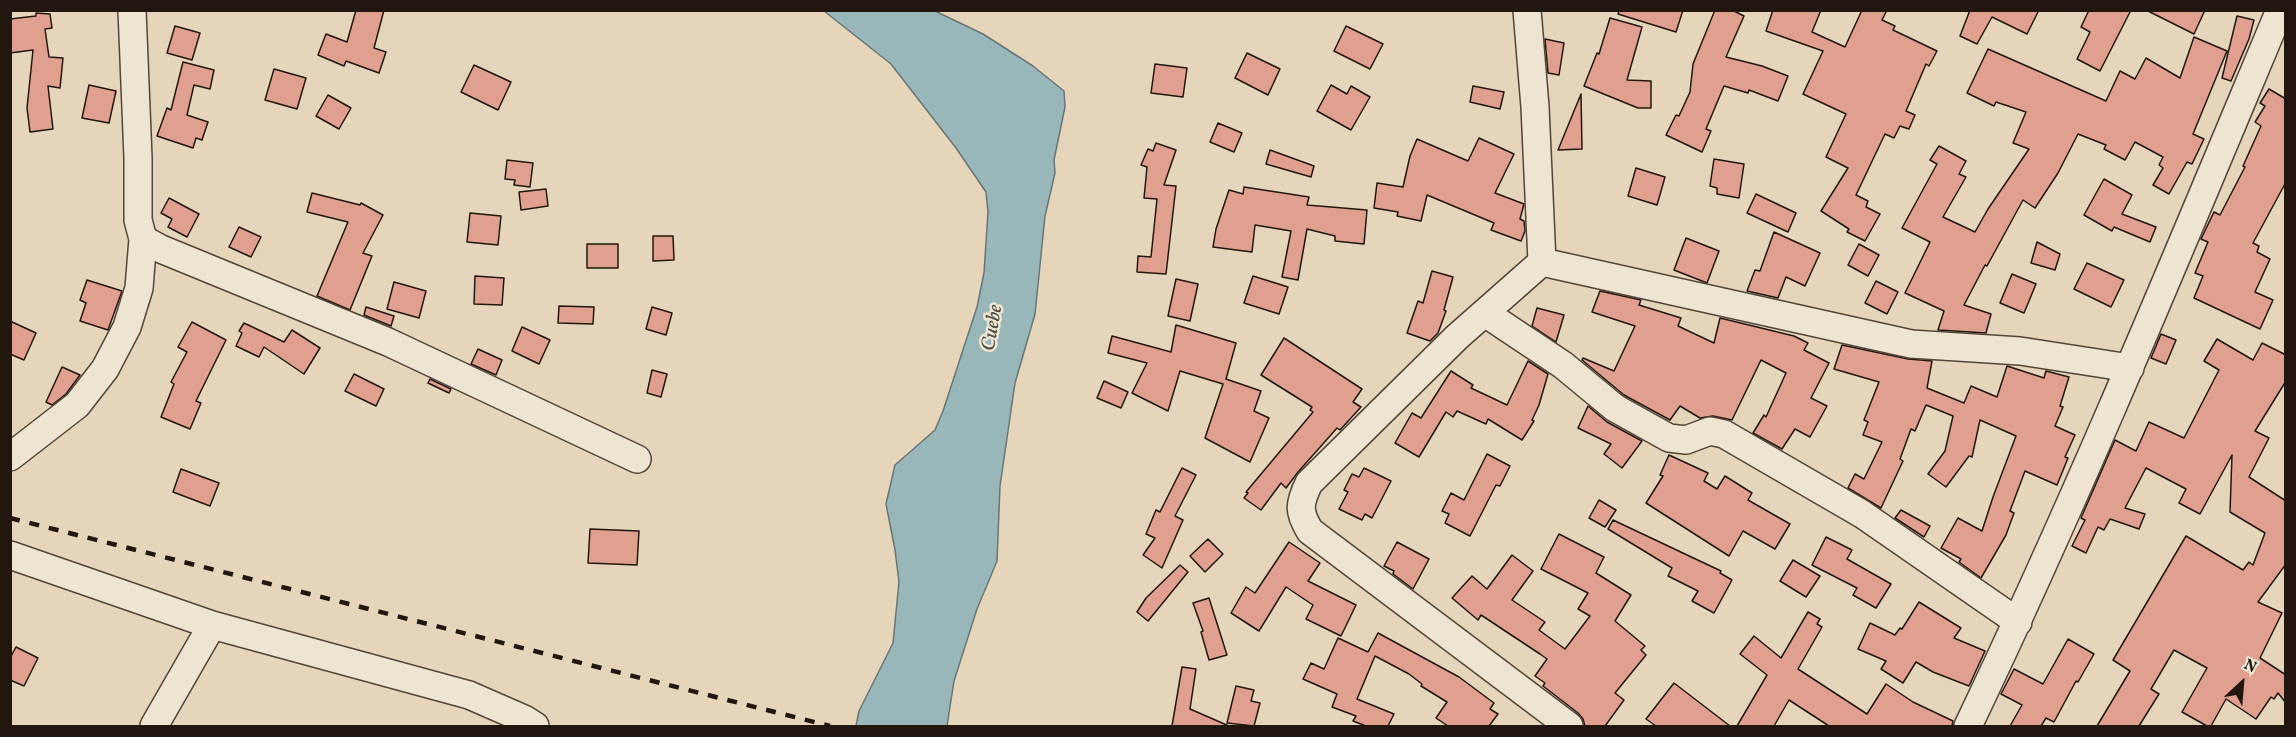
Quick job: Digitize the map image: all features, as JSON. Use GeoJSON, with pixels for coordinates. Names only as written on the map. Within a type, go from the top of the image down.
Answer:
{"type":"FeatureCollection","features":[{"type":"Feature","properties":{"kind":"street"},"geometry":{"type":"LineString","coordinates":[[10,457],[77,405],[105,369],[127,327],[139,288],[143,239],[138,220],[138,147],[132,10]]}},
{"type":"Feature","properties":{"kind":"street"},"geometry":{"type":"LineString","coordinates":[[1527,10],[1535,107],[1542,262]]}},
{"type":"Feature","properties":{"kind":"street"},"geometry":{"type":"LineString","coordinates":[[1968,726],[2018,622],[2130,368],[2280,10]]}},
{"type":"Feature","properties":{"kind":"street"},"geometry":{"type":"LineString","coordinates":[[143,239],[161,249],[388,342],[637,459]]}},
{"type":"Feature","properties":{"kind":"street"},"geometry":{"type":"LineString","coordinates":[[1542,262],[1457,337],[1309,483],[1301,500],[1301,516],[1310,531],[1569,726]]}},
{"type":"Feature","properties":{"kind":"street"},"geometry":{"type":"LineString","coordinates":[[1542,262],[1911,344],[2020,351],[2130,368]]}},
{"type":"Feature","properties":{"kind":"street"},"geometry":{"type":"LineString","coordinates":[[1485,313],[1563,365],[1616,408],[1669,438],[1686,440],[1710,431],[1724,434],[1862,514],[2018,622]]}},
{"type":"Feature","properties":{"kind":"street"},"geometry":{"type":"LineString","coordinates":[[11,554],[212,625],[469,695],[535,726]]}},
{"type":"Feature","properties":{"kind":"street"},"geometry":{"type":"LineString","coordinates":[[154,726],[212,625]]}},
{"type":"Feature","properties":{"kind":"water","name":"Cuebe"},"geometry":{"type":"Polygon","coordinates":[[[824,11],[935,11],[983,34],[1033,66],[1064,91],[1065,107],[1054,160],[1055,173],[1045,216],[1035,314],[1015,383],[1000,486],[997,561],[977,609],[954,681],[947,726],[856,726],[859,711],[893,643],[899,582],[886,504],[895,465],[935,430],[943,411],[977,307],[984,273],[988,212],[986,192],[956,148],[891,64],[824,11]]]}},
{"type":"Feature","properties":{"kind":"building"},"geometry":{"type":"Polygon","coordinates":[[[356,10],[384,10],[374,48],[386,52],[379,73],[346,61],[344,66],[318,55],[326,34],[347,42],[356,10]]]}},
{"type":"Feature","properties":{"kind":"building"},"geometry":{"type":"Polygon","coordinates":[[[1619,10],[1683,10],[1676,32],[1618,14],[1619,10]]]}},
{"type":"Feature","properties":{"kind":"building"},"geometry":{"type":"Polygon","coordinates":[[[1715,10],[1732,10],[1744,16],[1726,57],[1762,66],[1788,76],[1778,101],[1749,90],[1748,93],[1724,86],[1706,129],[1711,131],[1702,152],[1666,135],[1676,115],[1679,116],[1690,92],[1693,64],[1715,10]]]}},
{"type":"Feature","properties":{"kind":"building"},"geometry":{"type":"Polygon","coordinates":[[[1773,10],[1821,10],[1812,32],[1845,47],[1862,10],[1887,10],[1882,20],[1895,26],[1893,30],[1937,51],[1929,66],[1926,64],[1906,111],[1915,115],[1909,129],[1900,126],[1894,138],[1885,134],[1856,195],[1868,201],[1866,207],[1880,214],[1865,241],[1847,232],[1849,229],[1821,211],[1848,168],[1826,157],[1846,114],[1803,94],[1823,51],[1766,31],[1773,10]]]}},
{"type":"Feature","properties":{"kind":"building"},"geometry":{"type":"Polygon","coordinates":[[[1970,10],[2039,10],[2027,34],[1992,17],[1977,44],[1960,36],[1970,10]]]}},
{"type":"Feature","properties":{"kind":"building"},"geometry":{"type":"Polygon","coordinates":[[[2089,10],[2131,10],[2100,71],[2077,59],[2090,32],[2081,27],[2089,10]]]}},
{"type":"Feature","properties":{"kind":"building"},"geometry":{"type":"Polygon","coordinates":[[[2146,10],[2205,10],[2194,34],[2146,10]]]}},
{"type":"Feature","properties":{"kind":"building"},"geometry":{"type":"Polygon","coordinates":[[[36,13],[50,14],[52,28],[45,29],[49,57],[63,58],[60,88],[48,86],[53,129],[30,132],[27,108],[33,50],[10,53],[10,19],[36,16],[36,13]]]}},
{"type":"Feature","properties":{"kind":"building"},"geometry":{"type":"Polygon","coordinates":[[[2237,16],[2254,20],[2249,39],[2231,81],[2222,78],[2237,16]]]}},
{"type":"Feature","properties":{"kind":"building"},"geometry":{"type":"Polygon","coordinates":[[[1610,18],[1642,27],[1627,80],[1651,81],[1651,108],[1638,108],[1584,86],[1597,53],[1599,54],[1610,18]]]}},
{"type":"Feature","properties":{"kind":"building"},"geometry":{"type":"Polygon","coordinates":[[[175,26],[200,33],[192,60],[167,53],[175,26]]]}},
{"type":"Feature","properties":{"kind":"building"},"geometry":{"type":"Polygon","coordinates":[[[1346,26],[1383,44],[1370,69],[1334,51],[1346,26]]]}},
{"type":"Feature","properties":{"kind":"building"},"geometry":{"type":"Polygon","coordinates":[[[2194,37],[2227,51],[2193,134],[2204,139],[2192,164],[2187,162],[2169,194],[2153,185],[2163,168],[2159,165],[2163,157],[2135,142],[2125,160],[2104,149],[2106,145],[2078,134],[2058,173],[2035,208],[2023,200],[1964,305],[1991,314],[1986,333],[1938,330],[1944,311],[1905,293],[1930,242],[1902,228],[1937,164],[1930,160],[1939,146],[1966,161],[1959,174],[1966,177],[1943,217],[1975,232],[2029,149],[2013,143],[2026,112],[1996,102],[1994,106],[1967,93],[1988,49],[2106,101],[2120,71],[2135,79],[2146,58],[2180,78],[2194,37]]]}},
{"type":"Feature","properties":{"kind":"building"},"geometry":{"type":"Polygon","coordinates":[[[1545,39],[1564,43],[1559,75],[1548,73],[1545,39]]]}},
{"type":"Feature","properties":{"kind":"building"},"geometry":{"type":"Polygon","coordinates":[[[1247,53],[1280,69],[1268,95],[1235,78],[1247,53]]]}},
{"type":"Feature","properties":{"kind":"building"},"geometry":{"type":"Polygon","coordinates":[[[183,62],[214,70],[210,89],[194,85],[187,115],[208,122],[202,140],[196,138],[193,148],[157,136],[167,108],[171,110],[183,62]]]}},
{"type":"Feature","properties":{"kind":"building"},"geometry":{"type":"Polygon","coordinates":[[[1155,64],[1187,68],[1183,97],[1151,93],[1155,64]]]}},
{"type":"Feature","properties":{"kind":"building"},"geometry":{"type":"Polygon","coordinates":[[[474,65],[511,82],[498,110],[461,92],[474,65]]]}},
{"type":"Feature","properties":{"kind":"building"},"geometry":{"type":"Polygon","coordinates":[[[274,69],[306,78],[297,109],[265,100],[274,69]]]}},
{"type":"Feature","properties":{"kind":"building"},"geometry":{"type":"Polygon","coordinates":[[[89,85],[116,91],[109,123],[82,118],[89,85]]]}},
{"type":"Feature","properties":{"kind":"building"},"geometry":{"type":"Polygon","coordinates":[[[1331,85],[1347,94],[1351,86],[1370,97],[1351,130],[1317,111],[1331,85]]]}},
{"type":"Feature","properties":{"kind":"building"},"geometry":{"type":"Polygon","coordinates":[[[1473,86],[1504,92],[1500,109],[1470,102],[1473,86]]]}},
{"type":"Feature","properties":{"kind":"building"},"geometry":{"type":"Polygon","coordinates":[[[2269,89],[2286,99],[2286,182],[2253,243],[2259,246],[2257,252],[2270,259],[2255,292],[2273,300],[2260,329],[2194,298],[2203,276],[2195,273],[2208,242],[2201,239],[2214,212],[2220,215],[2245,167],[2243,166],[2261,126],[2255,122],[2265,106],[2260,103],[2269,89]]]}},
{"type":"Feature","properties":{"kind":"building"},"geometry":{"type":"Polygon","coordinates":[[[1581,94],[1582,149],[1558,150],[1581,94]]]}},
{"type":"Feature","properties":{"kind":"building"},"geometry":{"type":"Polygon","coordinates":[[[328,95],[351,108],[339,129],[316,116],[328,95]]]}},
{"type":"Feature","properties":{"kind":"building"},"geometry":{"type":"Polygon","coordinates":[[[1218,123],[1242,133],[1234,152],[1210,142],[1218,123]]]}},
{"type":"Feature","properties":{"kind":"building"},"geometry":{"type":"Polygon","coordinates":[[[1479,138],[1514,154],[1495,193],[1524,204],[1520,219],[1524,221],[1525,231],[1521,241],[1491,230],[1494,223],[1427,195],[1421,221],[1397,216],[1398,212],[1374,208],[1377,183],[1403,187],[1410,156],[1417,139],[1468,161],[1479,138]]]}},
{"type":"Feature","properties":{"kind":"building"},"geometry":{"type":"Polygon","coordinates":[[[1156,143],[1176,150],[1164,185],[1176,186],[1166,274],[1137,272],[1138,256],[1151,257],[1157,199],[1144,198],[1147,167],[1141,165],[1148,149],[1153,151],[1156,143]]]}},
{"type":"Feature","properties":{"kind":"building"},"geometry":{"type":"Polygon","coordinates":[[[1270,150],[1314,166],[1311,177],[1266,164],[1270,150]]]}},
{"type":"Feature","properties":{"kind":"building"},"geometry":{"type":"Polygon","coordinates":[[[1714,159],[1744,164],[1739,198],[1717,194],[1717,188],[1710,186],[1714,159]]]}},
{"type":"Feature","properties":{"kind":"building"},"geometry":{"type":"Polygon","coordinates":[[[507,160],[533,163],[530,187],[514,185],[515,180],[505,179],[507,160]]]}},
{"type":"Feature","properties":{"kind":"building"},"geometry":{"type":"Polygon","coordinates":[[[1636,168],[1665,177],[1657,205],[1628,196],[1636,168]]]}},
{"type":"Feature","properties":{"kind":"building"},"geometry":{"type":"Polygon","coordinates":[[[2104,179],[2132,195],[2122,214],[2156,227],[2150,242],[2114,227],[2112,231],[2084,215],[2104,179]]]}},
{"type":"Feature","properties":{"kind":"building"},"geometry":{"type":"Polygon","coordinates":[[[1244,187],[1309,197],[1307,205],[1367,210],[1364,244],[1335,241],[1335,236],[1307,229],[1298,280],[1282,277],[1291,231],[1255,225],[1252,252],[1213,247],[1216,229],[1229,190],[1243,194],[1244,187]]]}},
{"type":"Feature","properties":{"kind":"building"},"geometry":{"type":"Polygon","coordinates":[[[546,189],[548,206],[521,210],[519,192],[546,189]]]}},
{"type":"Feature","properties":{"kind":"building"},"geometry":{"type":"Polygon","coordinates":[[[312,193],[360,205],[361,203],[383,215],[363,253],[372,256],[350,310],[317,296],[348,222],[307,212],[312,193]]]}},
{"type":"Feature","properties":{"kind":"building"},"geometry":{"type":"Polygon","coordinates":[[[1756,194],[1796,213],[1788,232],[1747,213],[1756,194]]]}},
{"type":"Feature","properties":{"kind":"building"},"geometry":{"type":"Polygon","coordinates":[[[169,198],[199,214],[187,237],[168,227],[172,219],[161,213],[169,198]]]}},
{"type":"Feature","properties":{"kind":"building"},"geometry":{"type":"Polygon","coordinates":[[[470,213],[501,216],[498,245],[467,242],[470,213]]]}},
{"type":"Feature","properties":{"kind":"building"},"geometry":{"type":"Polygon","coordinates":[[[239,227],[261,237],[251,257],[229,247],[239,227]]]}},
{"type":"Feature","properties":{"kind":"building"},"geometry":{"type":"Polygon","coordinates":[[[1774,232],[1820,253],[1805,286],[1786,277],[1778,298],[1747,291],[1755,270],[1760,271],[1774,232]]]}},
{"type":"Feature","properties":{"kind":"building"},"geometry":{"type":"Polygon","coordinates":[[[653,236],[673,236],[674,260],[653,261],[653,236]]]}},
{"type":"Feature","properties":{"kind":"building"},"geometry":{"type":"Polygon","coordinates":[[[1686,238],[1719,251],[1707,283],[1674,270],[1686,238]]]}},
{"type":"Feature","properties":{"kind":"building"},"geometry":{"type":"Polygon","coordinates":[[[2037,242],[2060,254],[2055,270],[2031,263],[2037,242]]]}},
{"type":"Feature","properties":{"kind":"building"},"geometry":{"type":"Polygon","coordinates":[[[587,244],[618,244],[618,268],[587,268],[587,244]]]}},
{"type":"Feature","properties":{"kind":"building"},"geometry":{"type":"Polygon","coordinates":[[[1859,244],[1879,255],[1868,276],[1848,265],[1859,244]]]}},
{"type":"Feature","properties":{"kind":"building"},"geometry":{"type":"Polygon","coordinates":[[[2087,263],[2124,280],[2111,307],[2074,289],[2087,263]]]}},
{"type":"Feature","properties":{"kind":"building"},"geometry":{"type":"Polygon","coordinates":[[[1432,271],[1453,277],[1444,310],[1446,311],[1438,333],[1430,341],[1407,333],[1418,301],[1423,303],[1432,271]]]}},
{"type":"Feature","properties":{"kind":"building"},"geometry":{"type":"Polygon","coordinates":[[[2012,274],[2036,284],[2024,313],[2000,303],[2012,274]]]}},
{"type":"Feature","properties":{"kind":"building"},"geometry":{"type":"Polygon","coordinates":[[[475,276],[504,278],[502,305],[474,304],[475,276]]]}},
{"type":"Feature","properties":{"kind":"building"},"geometry":{"type":"Polygon","coordinates":[[[1253,276],[1288,287],[1279,314],[1244,303],[1253,276]]]}},
{"type":"Feature","properties":{"kind":"building"},"geometry":{"type":"Polygon","coordinates":[[[1176,279],[1198,284],[1190,321],[1168,316],[1176,279]]]}},
{"type":"Feature","properties":{"kind":"building"},"geometry":{"type":"Polygon","coordinates":[[[87,280],[122,291],[108,330],[80,321],[86,303],[80,300],[87,280]]]}},
{"type":"Feature","properties":{"kind":"building"},"geometry":{"type":"Polygon","coordinates":[[[1876,281],[1898,292],[1887,314],[1865,303],[1876,281]]]}},
{"type":"Feature","properties":{"kind":"building"},"geometry":{"type":"Polygon","coordinates":[[[394,282],[426,291],[419,318],[387,309],[394,282]]]}},
{"type":"Feature","properties":{"kind":"building"},"geometry":{"type":"Polygon","coordinates":[[[1600,291],[1641,300],[1639,305],[1681,318],[1678,326],[1714,343],[1720,318],[1794,336],[1808,343],[1804,350],[1829,363],[1811,398],[1827,406],[1810,437],[1795,429],[1782,449],[1753,433],[1764,415],[1766,417],[1786,373],[1761,360],[1732,420],[1713,416],[1700,418],[1680,406],[1670,420],[1624,395],[1582,360],[1583,358],[1614,371],[1635,326],[1592,312],[1600,291]]]}},
{"type":"Feature","properties":{"kind":"building"},"geometry":{"type":"Polygon","coordinates":[[[559,306],[594,307],[593,324],[558,323],[559,306]]]}},
{"type":"Feature","properties":{"kind":"building"},"geometry":{"type":"Polygon","coordinates":[[[366,307],[394,316],[391,326],[364,315],[366,307]]]}},
{"type":"Feature","properties":{"kind":"building"},"geometry":{"type":"Polygon","coordinates":[[[652,307],[672,313],[666,335],[646,329],[652,307]]]}},
{"type":"Feature","properties":{"kind":"building"},"geometry":{"type":"Polygon","coordinates":[[[1537,308],[1564,315],[1556,342],[1532,326],[1537,308]]]}},
{"type":"Feature","properties":{"kind":"building"},"geometry":{"type":"Polygon","coordinates":[[[10,321],[36,333],[24,360],[10,354],[10,321]]]}},
{"type":"Feature","properties":{"kind":"building"},"geometry":{"type":"Polygon","coordinates":[[[192,322],[226,340],[196,401],[201,403],[190,429],[161,417],[174,384],[171,382],[187,352],[178,347],[192,322]]]}},
{"type":"Feature","properties":{"kind":"building"},"geometry":{"type":"Polygon","coordinates":[[[244,323],[284,342],[292,330],[320,348],[304,374],[264,347],[259,357],[236,346],[242,333],[239,331],[244,323]]]}},
{"type":"Feature","properties":{"kind":"building"},"geometry":{"type":"Polygon","coordinates":[[[1176,325],[1236,343],[1226,379],[1261,391],[1254,411],[1269,418],[1250,462],[1205,438],[1223,384],[1180,371],[1168,411],[1132,393],[1147,363],[1108,353],[1112,336],[1171,352],[1176,325]]]}},
{"type":"Feature","properties":{"kind":"building"},"geometry":{"type":"Polygon","coordinates":[[[522,327],[550,340],[539,364],[512,351],[522,327]]]}},
{"type":"Feature","properties":{"kind":"building"},"geometry":{"type":"Polygon","coordinates":[[[2161,334],[2176,340],[2166,364],[2151,358],[2161,334]]]}},
{"type":"Feature","properties":{"kind":"building"},"geometry":{"type":"Polygon","coordinates":[[[1284,338],[1362,389],[1353,402],[1361,407],[1340,430],[1337,428],[1286,488],[1281,483],[1261,510],[1244,498],[1248,493],[1246,492],[1313,412],[1310,410],[1312,407],[1261,375],[1284,338]]]}},
{"type":"Feature","properties":{"kind":"building"},"geometry":{"type":"Polygon","coordinates":[[[2217,339],[2253,360],[2262,343],[2286,355],[2286,381],[2255,431],[2269,438],[2249,477],[2286,501],[2286,564],[2258,602],[2282,613],[2260,658],[2286,675],[2286,703],[2278,693],[2274,699],[2271,697],[2256,719],[2226,699],[2211,726],[2207,726],[2182,712],[2207,668],[2174,650],[2151,689],[2159,694],[2139,726],[2097,726],[2130,671],[2113,660],[2186,536],[2243,570],[2249,562],[2253,565],[2265,533],[2230,512],[2232,455],[2200,514],[2179,503],[2186,489],[2146,468],[2125,508],[2145,514],[2139,529],[2110,519],[2104,530],[2098,527],[2086,553],[2072,546],[2085,520],[2081,518],[2115,440],[2136,451],[2149,422],[2184,438],[2219,370],[2204,361],[2217,339]]]}},
{"type":"Feature","properties":{"kind":"building"},"geometry":{"type":"Polygon","coordinates":[[[1842,345],[1908,359],[1932,361],[1927,388],[1964,403],[1971,386],[1997,397],[2007,366],[2044,378],[2046,371],[2069,377],[2060,406],[2063,407],[2055,426],[2075,435],[2065,457],[2068,458],[2057,485],[2025,471],[2010,511],[2014,513],[2006,535],[1981,578],[1959,562],[1961,559],[1941,548],[1958,518],[1982,531],[2016,436],[1980,420],[1972,457],[1969,456],[1946,487],[1928,474],[1945,451],[1953,416],[1926,405],[1915,431],[1911,429],[1900,459],[1903,461],[1881,508],[1848,488],[1855,474],[1864,479],[1882,442],[1863,435],[1868,422],[1864,420],[1879,382],[1834,369],[1842,345]]]}},
{"type":"Feature","properties":{"kind":"building"},"geometry":{"type":"Polygon","coordinates":[[[478,349],[502,360],[496,375],[471,364],[478,349]]]}},
{"type":"Feature","properties":{"kind":"building"},"geometry":{"type":"Polygon","coordinates":[[[1528,361],[1548,374],[1532,420],[1534,421],[1522,440],[1488,419],[1486,424],[1457,411],[1453,417],[1446,412],[1419,457],[1395,443],[1412,413],[1421,418],[1451,371],[1473,385],[1471,388],[1507,405],[1528,361]]]}},
{"type":"Feature","properties":{"kind":"building"},"geometry":{"type":"Polygon","coordinates":[[[62,367],[80,375],[66,394],[52,405],[46,402],[62,367]]]}},
{"type":"Feature","properties":{"kind":"building"},"geometry":{"type":"Polygon","coordinates":[[[652,370],[667,374],[661,397],[647,393],[652,370]]]}},
{"type":"Feature","properties":{"kind":"building"},"geometry":{"type":"Polygon","coordinates":[[[354,374],[384,389],[376,406],[345,391],[354,374]]]}},
{"type":"Feature","properties":{"kind":"building"},"geometry":{"type":"Polygon","coordinates":[[[430,379],[451,389],[449,393],[428,383],[430,379]]]}},
{"type":"Feature","properties":{"kind":"building"},"geometry":{"type":"Polygon","coordinates":[[[1104,381],[1128,392],[1121,408],[1097,398],[1104,381]]]}},
{"type":"Feature","properties":{"kind":"building"},"geometry":{"type":"Polygon","coordinates":[[[1588,406],[1607,422],[1642,441],[1622,468],[1604,454],[1611,444],[1578,428],[1588,406]]]}},
{"type":"Feature","properties":{"kind":"building"},"geometry":{"type":"Polygon","coordinates":[[[1487,454],[1510,466],[1500,486],[1496,485],[1470,536],[1445,523],[1449,514],[1442,511],[1451,493],[1464,500],[1487,454]]]}},
{"type":"Feature","properties":{"kind":"building"},"geometry":{"type":"Polygon","coordinates":[[[1669,455],[1708,473],[1704,481],[1717,489],[1725,476],[1752,493],[1748,500],[1790,524],[1775,549],[1743,531],[1729,556],[1646,503],[1663,476],[1660,475],[1669,455]]]}},
{"type":"Feature","properties":{"kind":"building"},"geometry":{"type":"Polygon","coordinates":[[[1182,468],[1196,475],[1175,516],[1183,520],[1162,568],[1143,555],[1155,538],[1146,534],[1156,510],[1160,512],[1182,468]]]}},
{"type":"Feature","properties":{"kind":"building"},"geometry":{"type":"Polygon","coordinates":[[[1364,468],[1391,481],[1372,518],[1365,514],[1362,520],[1339,509],[1348,492],[1344,490],[1352,474],[1359,477],[1364,468]]]}},
{"type":"Feature","properties":{"kind":"building"},"geometry":{"type":"Polygon","coordinates":[[[181,469],[219,483],[210,506],[173,492],[181,469]]]}},
{"type":"Feature","properties":{"kind":"building"},"geometry":{"type":"Polygon","coordinates":[[[1599,500],[1616,510],[1605,527],[1589,518],[1599,500]]]}},
{"type":"Feature","properties":{"kind":"building"},"geometry":{"type":"Polygon","coordinates":[[[1901,510],[1930,526],[1924,537],[1895,518],[1901,510]]]}},
{"type":"Feature","properties":{"kind":"building"},"geometry":{"type":"Polygon","coordinates":[[[1613,520],[1721,571],[1720,573],[1732,580],[1714,613],[1692,601],[1698,591],[1668,576],[1672,568],[1608,529],[1613,520]]]}},
{"type":"Feature","properties":{"kind":"building"},"geometry":{"type":"Polygon","coordinates":[[[590,529],[639,531],[637,565],[588,563],[590,529]]]}},
{"type":"Feature","properties":{"kind":"building"},"geometry":{"type":"Polygon","coordinates":[[[1559,534],[1604,557],[1596,573],[1631,595],[1615,621],[1645,646],[1641,650],[1646,655],[1615,693],[1624,700],[1605,726],[1585,726],[1578,713],[1543,686],[1545,683],[1535,676],[1547,659],[1481,615],[1478,620],[1452,598],[1472,576],[1487,589],[1512,555],[1533,571],[1512,600],[1545,622],[1539,630],[1565,649],[1590,616],[1578,609],[1588,593],[1541,569],[1559,534]]]}},
{"type":"Feature","properties":{"kind":"building"},"geometry":{"type":"Polygon","coordinates":[[[1826,537],[1852,550],[1847,559],[1891,584],[1876,608],[1853,595],[1857,588],[1812,565],[1826,537]]]}},
{"type":"Feature","properties":{"kind":"building"},"geometry":{"type":"Polygon","coordinates":[[[1208,539],[1223,554],[1205,572],[1190,556],[1208,539]]]}},
{"type":"Feature","properties":{"kind":"building"},"geometry":{"type":"Polygon","coordinates":[[[1289,542],[1320,563],[1308,581],[1356,605],[1341,636],[1306,619],[1313,605],[1286,587],[1259,631],[1231,613],[1246,587],[1255,593],[1289,542]]]}},
{"type":"Feature","properties":{"kind":"building"},"geometry":{"type":"Polygon","coordinates":[[[1397,542],[1429,559],[1413,589],[1393,574],[1394,571],[1384,566],[1397,542]]]}},
{"type":"Feature","properties":{"kind":"building"},"geometry":{"type":"Polygon","coordinates":[[[1793,560],[1820,576],[1806,597],[1780,581],[1793,560]]]}},
{"type":"Feature","properties":{"kind":"building"},"geometry":{"type":"Polygon","coordinates":[[[1180,565],[1188,572],[1148,621],[1137,612],[1146,598],[1180,565]]]}},
{"type":"Feature","properties":{"kind":"building"},"geometry":{"type":"Polygon","coordinates":[[[1209,598],[1227,655],[1209,660],[1201,632],[1203,631],[1193,603],[1209,598]]]}},
{"type":"Feature","properties":{"kind":"building"},"geometry":{"type":"Polygon","coordinates":[[[1919,602],[1961,628],[1954,638],[1985,651],[1969,686],[1933,672],[1916,662],[1903,683],[1881,669],[1886,661],[1858,649],[1870,623],[1895,635],[1900,628],[1902,629],[1919,602]]]}},
{"type":"Feature","properties":{"kind":"building"},"geometry":{"type":"Polygon","coordinates":[[[1808,612],[1820,619],[1817,624],[1822,627],[1798,669],[1867,714],[1886,684],[1913,702],[1953,721],[1952,726],[1829,726],[1789,700],[1774,726],[1737,726],[1767,675],[1740,654],[1754,636],[1781,658],[1808,612]]]}},
{"type":"Feature","properties":{"kind":"building"},"geometry":{"type":"Polygon","coordinates":[[[1378,633],[1459,677],[1494,703],[1490,709],[1498,714],[1489,726],[1448,726],[1436,718],[1447,702],[1421,686],[1422,684],[1409,674],[1375,656],[1357,699],[1394,714],[1388,726],[1366,726],[1353,721],[1356,716],[1332,707],[1337,694],[1303,679],[1311,663],[1324,669],[1338,638],[1368,652],[1378,633]]]}},
{"type":"Feature","properties":{"kind":"building"},"geometry":{"type":"Polygon","coordinates":[[[2068,639],[2094,654],[2078,682],[2076,681],[2054,722],[2046,718],[2041,726],[2010,726],[2022,705],[2001,694],[2014,669],[2043,684],[2068,639]]]}},
{"type":"Feature","properties":{"kind":"building"},"geometry":{"type":"Polygon","coordinates":[[[16,647],[38,658],[24,686],[10,680],[10,658],[16,647]]]}},
{"type":"Feature","properties":{"kind":"building"},"geometry":{"type":"Polygon","coordinates":[[[1182,667],[1196,669],[1190,709],[1229,726],[1172,726],[1182,667]]]}},
{"type":"Feature","properties":{"kind":"building"},"geometry":{"type":"Polygon","coordinates":[[[1674,683],[1730,726],[1656,726],[1646,719],[1674,683]]]}},
{"type":"Feature","properties":{"kind":"building"},"geometry":{"type":"Polygon","coordinates":[[[1236,686],[1254,690],[1251,701],[1260,703],[1254,726],[1227,723],[1236,686]]]}},
{"type":"Feature","properties":{"kind":"railway"},"geometry":{"type":"LineString","coordinates":[[10,518],[830,726]]}}]}
